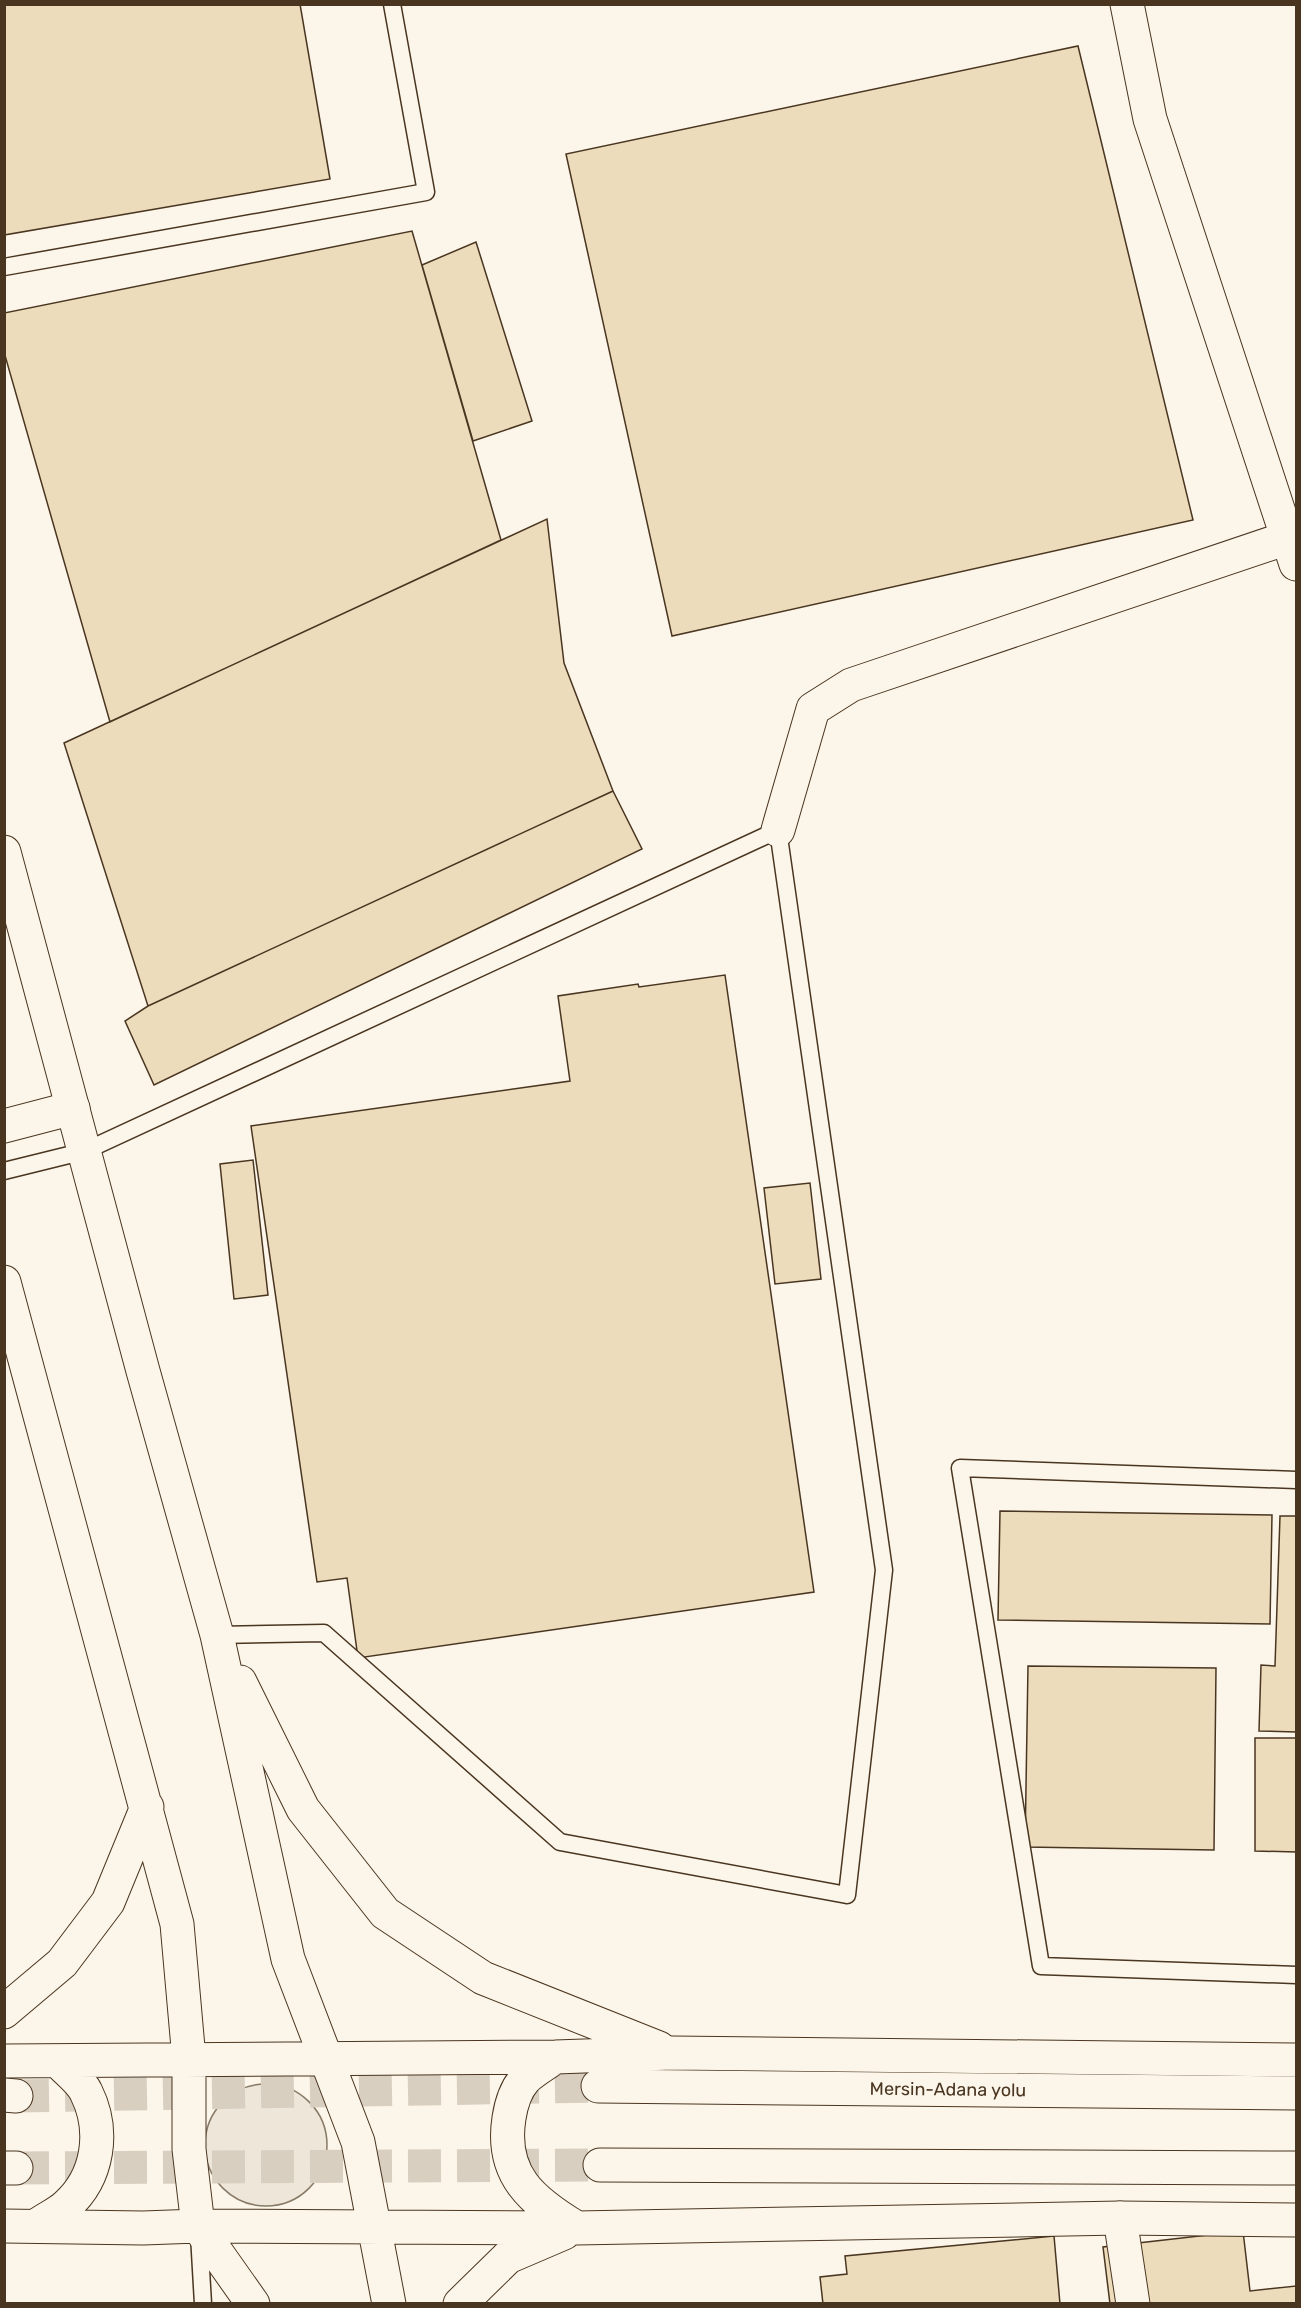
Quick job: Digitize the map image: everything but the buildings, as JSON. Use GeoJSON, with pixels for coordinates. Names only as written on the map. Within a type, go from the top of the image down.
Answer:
{"type":"FeatureCollection","features":[{"type":"Feature","properties":{"kind":"main road"},"geometry":{"type":"LineString","coordinates":[[778,830],[813,709],[851,685],[1294,546],[1150,119],[1127,4]]}},
{"type":"Feature","properties":{"kind":"main road"},"geometry":{"type":"LineString","coordinates":[[4,852],[143,1371],[217,1635],[288,1959],[358,2142],[389,2304]]}},
{"type":"Feature","properties":{"kind":"main road"},"geometry":{"type":"LineString","coordinates":[[4,1126],[74,1108]]}},
{"type":"Feature","properties":{"kind":"main road"},"geometry":{"type":"LineString","coordinates":[[4,1282],[177,1924],[189,2059],[189,2149],[198,2226],[253,2304]]}},
{"type":"Feature","properties":{"kind":"main road"},"geometry":{"type":"LineString","coordinates":[[217,1635],[303,1809],[385,1913],[483,1978],[672,2053]]}},
{"type":"Feature","properties":{"kind":"main road"},"geometry":{"type":"LineString","coordinates":[[4,2012],[62,1963],[108,1902],[147,1807]]}},
{"type":"Feature","properties":{"kind":"main road"},"geometry":{"type":"LineString","coordinates":[[4,2061],[555,2057],[672,2053],[1296,2060]]}},
{"type":"Feature","properties":{"kind":"main road"},"geometry":{"type":"LineString","coordinates":[[555,2057],[525,2079],[511,2105],[507,2134],[511,2163],[525,2188],[545,2208],[577,2228]]}},
{"type":"Feature","properties":{"kind":"main road"},"geometry":{"type":"LineString","coordinates":[[20,2226],[67,2205],[86,2181],[97,2151],[97,2120],[86,2090],[59,2061]]}},
{"type":"Feature","properties":{"kind":"main road","name":"Mersin-Adana yolu"},"geometry":{"type":"LineString","coordinates":[[598,2086],[1296,2093]]}},
{"type":"Feature","properties":{"kind":"main road"},"geometry":{"type":"LineString","coordinates":[[600,2165],[1296,2168]]}},
{"type":"Feature","properties":{"kind":"main road"},"geometry":{"type":"LineString","coordinates":[[1120,2217],[1133,2304]]}},
{"type":"Feature","properties":{"kind":"main road"},"geometry":{"type":"LineString","coordinates":[[20,2226],[577,2228],[1120,2217],[1296,2220]]}},
{"type":"Feature","properties":{"kind":"main road"},"geometry":{"type":"LineString","coordinates":[[460,2304],[508,2256],[577,2228]]}},
{"type":"Feature","properties":{"kind":"lane"},"geometry":{"type":"LineString","coordinates":[[4,267],[426,192],[392,4]]}},
{"type":"Feature","properties":{"kind":"lane"},"geometry":{"type":"LineString","coordinates":[[4,1171],[85,1151],[778,830],[884,1570],[847,1895],[560,1842],[324,1633],[217,1635]]}},
{"type":"Feature","properties":{"kind":"lane"},"geometry":{"type":"LineString","coordinates":[[1296,1480],[960,1468],[1041,1966],[1296,1975]]}},
{"type":"Feature","properties":{"kind":"lane"},"geometry":{"type":"LineString","coordinates":[[198,2226],[203,2304]]}},
{"type":"Feature","properties":{"kind":"shaded area"},"geometry":{"type":"Polygon","coordinates":[[[266,2084],[289,2089],[300,2094],[309,2102],[317,2111],[322,2122],[327,2145],[322,2168],[317,2179],[309,2188],[300,2196],[289,2201],[266,2206],[243,2201],[232,2196],[223,2188],[215,2179],[210,2168],[205,2145],[210,2122],[215,2111],[223,2102],[232,2094],[243,2089],[266,2084]]]}},
{"type":"Feature","properties":{"kind":"tunnel"},"geometry":{"type":"LineString","coordinates":[[16,2096],[598,2086]]}},
{"type":"Feature","properties":{"kind":"tunnel"},"geometry":{"type":"LineString","coordinates":[[16,2168],[600,2165]]}}]}
